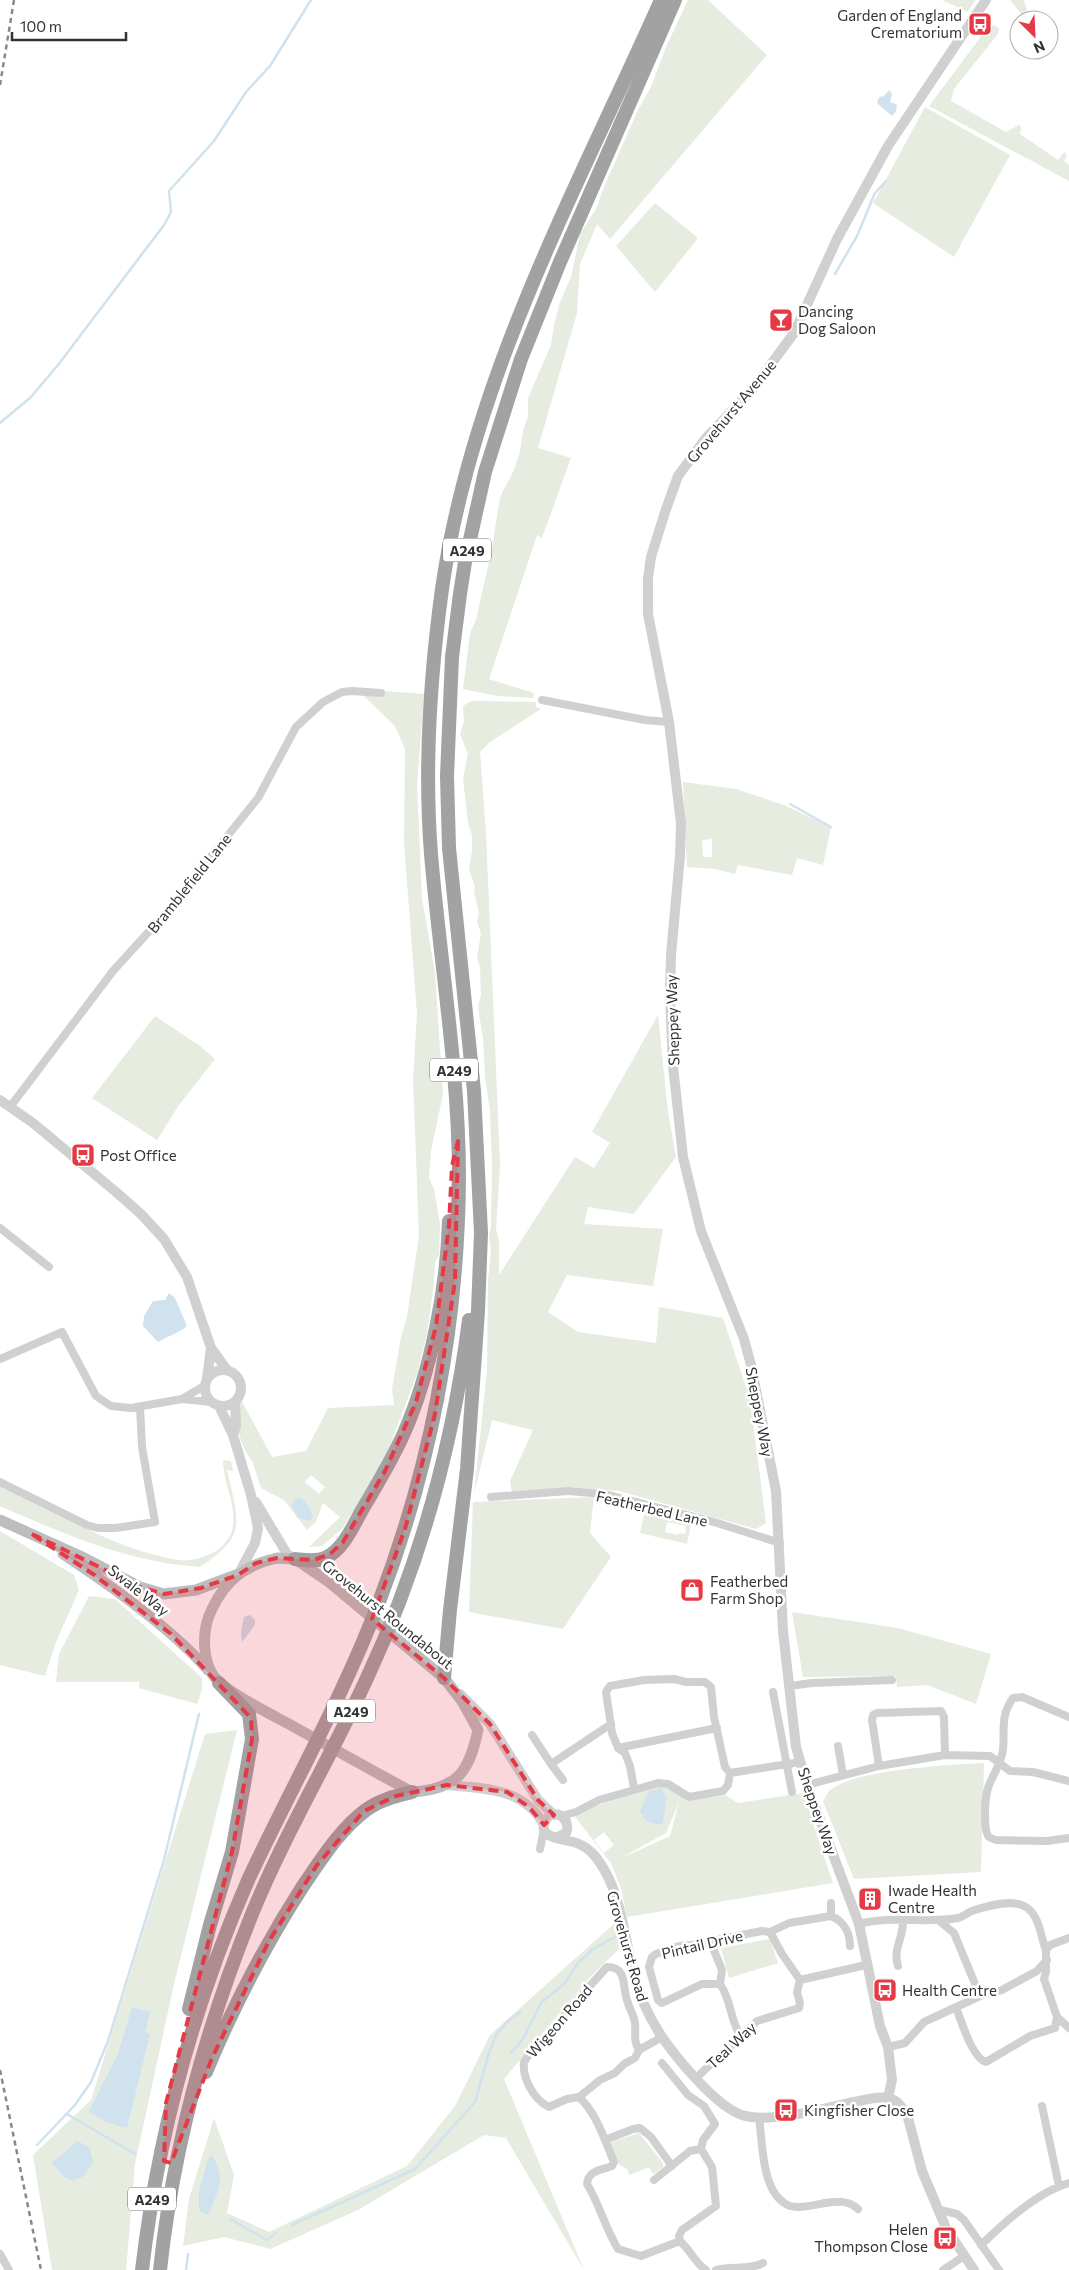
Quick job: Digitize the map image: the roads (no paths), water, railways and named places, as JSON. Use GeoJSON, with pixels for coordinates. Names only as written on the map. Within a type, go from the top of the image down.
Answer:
{"type":"FeatureCollection","features":[{"type":"Feature","properties":{"kind":"highway","name":"A249"},"geometry":{"type":"LineString","coordinates":[[142,2270],[165,2129],[198,2010],[234,1912],[272,1828],[350,1671],[380,1601],[405,1529],[422,1470],[435,1414],[450,1326],[457,1246],[458,1140],[451,1034],[431,850],[427,779],[434,653],[449,551],[470,460],[508,340],[536,274],[661,0]]}},
{"type":"Feature","properties":{"kind":"highway","name":"A249"},"geometry":{"type":"LineString","coordinates":[[444,1678],[467,1469],[478,1318],[481,1233],[470,1040],[449,848],[446,776],[452,657],[465,562],[485,472],[521,360],[563,253],[676,0]]}},
{"type":"Feature","properties":{"kind":"highway","name":"A249"},"geometry":{"type":"LineString","coordinates":[[160,2270],[168,2211],[185,2125],[201,2060],[253,1912],[367,1679],[395,1614],[425,1526],[449,1437],[465,1349],[475,1258],[477,1137]]}},
{"type":"Feature","properties":{"kind":"highway","name":"A249"},"geometry":{"type":"LineString","coordinates":[[295,1559],[314,1560],[326,1558],[343,1542],[385,1471],[410,1417],[426,1368],[436,1326],[448,1233],[452,1166],[458,1140]]}},
{"type":"Feature","properties":{"kind":"highway","name":"A249"},"geometry":{"type":"LineString","coordinates":[[165,2129],[166,2104],[210,1925],[232,1852],[252,1739],[249,1714],[220,1683]]}},
{"type":"Feature","properties":{"kind":"highway","name":"A249"},"geometry":{"type":"LineString","coordinates":[[185,2125],[212,2058],[246,1984],[269,1941],[317,1864],[341,1834],[367,1809],[379,1802],[412,1792]]}},
{"type":"Feature","properties":{"kind":"main road","name":"Swale Way"},"geometry":{"type":"LineString","coordinates":[[0,1520],[80,1556],[140,1587],[164,1594],[196,1590],[229,1576],[238,1575]]}},
{"type":"Feature","properties":{"kind":"main road","name":"Swale Way"},"geometry":{"type":"LineString","coordinates":[[30,1533],[93,1574],[171,1634],[220,1683]]}},
{"type":"Feature","properties":{"kind":"main road"},"geometry":{"type":"LineString","coordinates":[[295,1559],[278,1558],[256,1563],[238,1575],[218,1595],[206,1620],[207,1661],[220,1683],[412,1792]]}},
{"type":"Feature","properties":{"kind":"main road","name":"Grovehurst Roundabout"},"geometry":{"type":"LineString","coordinates":[[295,1559],[329,1582],[444,1678],[462,1701],[478,1730],[469,1764],[462,1773],[447,1785],[429,1791],[412,1792]]}},
{"type":"Feature","properties":{"kind":"street","name":"Grovehurst Avenue"},"geometry":{"type":"LineString","coordinates":[[669,722],[648,614],[647,594],[651,557],[662,518],[678,476],[706,438],[752,390],[794,333],[837,239],[888,146],[986,0]]}},
{"type":"Feature","properties":{"kind":"street","name":"Bramblefield Lane"},"geometry":{"type":"LineString","coordinates":[[10,1107],[114,971],[163,916],[258,798],[296,727],[323,702],[342,692],[382,693]]}},
{"type":"Feature","properties":{"kind":"street"},"geometry":{"type":"LineString","coordinates":[[542,700],[645,720],[669,722]]}},
{"type":"Feature","properties":{"kind":"street","name":"Sheppey Way"},"geometry":{"type":"LineString","coordinates":[[669,722],[681,824],[670,985],[673,1066],[681,1140],[691,1192],[702,1232],[744,1339],[751,1365],[776,1491],[783,1631],[792,1709],[800,1727],[801,1762],[807,1785],[859,1924],[865,1947],[866,1965],[871,1977],[880,2026],[888,2047],[892,2080],[888,2098]]}},
{"type":"Feature","properties":{"kind":"street"},"geometry":{"type":"LineString","coordinates":[[0,1100],[33,1123],[116,1192],[164,1238],[187,1277],[211,1348],[227,1370],[235,1374],[241,1386],[240,1395],[235,1402],[228,1406],[182,1399],[140,1407],[121,1408],[101,1401],[62,1332],[0,1359]]}},
{"type":"Feature","properties":{"kind":"street"},"geometry":{"type":"LineString","coordinates":[[0,1228],[50,1267]]}},
{"type":"Feature","properties":{"kind":"street"},"geometry":{"type":"LineString","coordinates":[[211,1348],[206,1395],[215,1404],[233,1435],[251,1495],[258,1528],[252,1552],[238,1575]]}},
{"type":"Feature","properties":{"kind":"street"},"geometry":{"type":"LineString","coordinates":[[182,1399],[218,1371],[227,1370]]}},
{"type":"Feature","properties":{"kind":"street"},"geometry":{"type":"LineString","coordinates":[[233,1435],[236,1425],[235,1402]]}},
{"type":"Feature","properties":{"kind":"street"},"geometry":{"type":"LineString","coordinates":[[0,1482],[87,1525],[98,1528],[116,1528],[155,1522],[142,1447],[140,1407]]}},
{"type":"Feature","properties":{"kind":"street","name":"Featherbed Lane"},"geometry":{"type":"LineString","coordinates":[[491,1497],[568,1491],[604,1494],[714,1522],[780,1543]]}},
{"type":"Feature","properties":{"kind":"street"},"geometry":{"type":"LineString","coordinates":[[251,1495],[287,1554],[295,1559]]}},
{"type":"Feature","properties":{"kind":"street"},"geometry":{"type":"LineString","coordinates":[[444,1678],[490,1724],[538,1800],[558,1815],[568,1827]]}},
{"type":"Feature","properties":{"kind":"street"},"geometry":{"type":"LineString","coordinates":[[790,1686],[836,1678],[892,1680]]}},
{"type":"Feature","properties":{"kind":"street"},"geometry":{"type":"LineString","coordinates":[[581,1810],[563,1836],[556,1838],[540,1849],[544,1827],[548,1818],[581,1810],[599,1800],[634,1788],[658,1783],[668,1784],[688,1797],[723,1791],[728,1785],[730,1773],[725,1767],[711,1686],[705,1682],[686,1682],[674,1679],[644,1680],[610,1686],[606,1692],[611,1724],[618,1748],[625,1753],[630,1766],[634,1788]]}},
{"type":"Feature","properties":{"kind":"street"},"geometry":{"type":"LineString","coordinates":[[773,1692],[792,1792]]}},
{"type":"Feature","properties":{"kind":"street"},"geometry":{"type":"LineString","coordinates":[[1069,1717],[1022,1697],[1013,1698],[1008,1705],[1003,1722],[1003,1749],[1000,1764],[987,1792],[985,1829],[989,1838],[996,1840],[1047,1841],[1069,1838]]}},
{"type":"Feature","properties":{"kind":"street"},"geometry":{"type":"LineString","coordinates":[[878,1766],[872,1720],[873,1715],[877,1713],[941,1711],[944,1717],[946,1755]]}},
{"type":"Feature","properties":{"kind":"street"},"geometry":{"type":"LineString","coordinates":[[552,1764],[611,1724]]}},
{"type":"Feature","properties":{"kind":"street"},"geometry":{"type":"LineString","coordinates":[[618,1748],[717,1728]]}},
{"type":"Feature","properties":{"kind":"street"},"geometry":{"type":"LineString","coordinates":[[532,1735],[563,1780]]}},
{"type":"Feature","properties":{"kind":"street"},"geometry":{"type":"LineString","coordinates":[[838,1746],[843,1775]]}},
{"type":"Feature","properties":{"kind":"street"},"geometry":{"type":"LineString","coordinates":[[807,1785],[878,1766],[946,1755],[990,1756],[1010,1771],[1034,1772],[1069,1781]]}},
{"type":"Feature","properties":{"kind":"street"},"geometry":{"type":"LineString","coordinates":[[730,1773],[801,1762]]}},
{"type":"Feature","properties":{"kind":"street"},"geometry":{"type":"LineString","coordinates":[[447,1785],[507,1792],[529,1807],[544,1827],[548,1836],[556,1838]]}},
{"type":"Feature","properties":{"kind":"street","name":"Grovehurst Road"},"geometry":{"type":"LineString","coordinates":[[568,1827],[578,1843]]}},
{"type":"Feature","properties":{"kind":"street","name":"Grovehurst Road"},"geometry":{"type":"LineString","coordinates":[[556,1838],[578,1843],[593,1852],[605,1871],[620,1911],[633,1970],[649,2016],[662,2037],[696,2078],[728,2108],[745,2116],[759,2118],[792,2114],[878,2097],[888,2098]]}},
{"type":"Feature","properties":{"kind":"street"},"geometry":{"type":"LineString","coordinates":[[859,1924],[885,1919],[938,1920],[961,1918],[971,1912],[1009,1902],[1016,1903],[1030,1910],[1039,1926],[1047,1960],[1044,1979],[1057,2017],[1069,2028]]}},
{"type":"Feature","properties":{"kind":"street"},"geometry":{"type":"LineString","coordinates":[[831,1903],[831,1916],[841,1922],[846,1928],[850,1946]]}},
{"type":"Feature","properties":{"kind":"street","name":"Pintail Drive"},"geometry":{"type":"LineString","coordinates":[[720,1984],[713,1982],[702,1984],[662,2003],[658,2000],[649,1966],[652,1957],[662,1951],[679,1946],[711,1943],[762,1930],[770,1932],[789,1923],[831,1916]]}},
{"type":"Feature","properties":{"kind":"street"},"geometry":{"type":"LineString","coordinates":[[954,1933],[961,1918]]}},
{"type":"Feature","properties":{"kind":"street"},"geometry":{"type":"LineString","coordinates":[[898,1966],[896,1958],[898,1940],[903,1925],[902,1920]]}},
{"type":"Feature","properties":{"kind":"street"},"geometry":{"type":"LineString","coordinates":[[938,1920],[954,1933],[980,1996]]}},
{"type":"Feature","properties":{"kind":"street"},"geometry":{"type":"LineString","coordinates":[[770,1932],[800,1980],[866,1965]]}},
{"type":"Feature","properties":{"kind":"street"},"geometry":{"type":"LineString","coordinates":[[1046,1950],[1050,1945],[1069,1938]]}},
{"type":"Feature","properties":{"kind":"street"},"geometry":{"type":"LineString","coordinates":[[711,1943],[722,1970],[720,1984],[726,1993],[729,2010],[740,2035]]}},
{"type":"Feature","properties":{"kind":"street"},"geometry":{"type":"LineString","coordinates":[[888,2047],[905,2043],[924,2022],[980,1996],[1002,1990],[1037,1970],[1047,1960]]}},
{"type":"Feature","properties":{"kind":"street","name":"Wigeon Road"},"geometry":{"type":"LineString","coordinates":[[579,2097],[567,2099],[549,2107],[540,2103],[526,2075],[524,2062],[536,2044],[552,2033],[568,2010],[607,1966],[614,1967],[624,1980],[626,1999],[635,2022],[634,2040],[639,2050]]}},
{"type":"Feature","properties":{"kind":"street","name":"Teal Way"},"geometry":{"type":"LineString","coordinates":[[696,2078],[757,2021],[798,2008],[800,2003],[797,1992],[800,1980]]}},
{"type":"Feature","properties":{"kind":"street"},"geometry":{"type":"LineString","coordinates":[[956,2008],[974,2051],[980,2060],[986,2062],[1030,2036],[1055,2028],[1057,2017]]}},
{"type":"Feature","properties":{"kind":"street"},"geometry":{"type":"LineString","coordinates":[[662,2037],[639,2050],[636,2058],[624,2064],[615,2073],[600,2080],[579,2097],[595,2117],[614,2162],[612,2166],[592,2173],[588,2178],[588,2184],[618,2249],[641,2256],[680,2242]]}},
{"type":"Feature","properties":{"kind":"street"},"geometry":{"type":"LineString","coordinates":[[662,2063],[688,2095],[704,2106],[715,2124],[702,2140],[701,2149],[712,2167],[713,2192],[716,2206],[682,2230],[679,2236],[680,2242],[691,2252],[700,2267],[706,2270]]}},
{"type":"Feature","properties":{"kind":"street"},"geometry":{"type":"LineString","coordinates":[[888,2098],[899,2104],[908,2118],[922,2170],[946,2228],[974,2270]]}},
{"type":"Feature","properties":{"kind":"street"},"geometry":{"type":"LineString","coordinates":[[1042,2106],[1059,2186]]}},
{"type":"Feature","properties":{"kind":"street"},"geometry":{"type":"LineString","coordinates":[[759,2118],[766,2172],[770,2185],[778,2199],[792,2206],[844,2201],[855,2204]]}},
{"type":"Feature","properties":{"kind":"street"},"geometry":{"type":"LineString","coordinates":[[605,2140],[640,2128],[651,2137],[672,2166]]}},
{"type":"Feature","properties":{"kind":"street"},"geometry":{"type":"LineString","coordinates":[[654,2180],[690,2151],[701,2149]]}},
{"type":"Feature","properties":{"kind":"street"},"geometry":{"type":"LineString","coordinates":[[981,2245],[1014,2214],[1059,2186],[1069,2183]]}},
{"type":"Feature","properties":{"kind":"street"},"geometry":{"type":"LineString","coordinates":[[940,2210],[957,2214],[964,2220],[999,2270]]}},
{"type":"Feature","properties":{"kind":"street"},"geometry":{"type":"LineString","coordinates":[[0,2254],[9,2270]]}},
{"type":"Feature","properties":{"kind":"street"},"geometry":{"type":"LineString","coordinates":[[943,2270],[964,2256]]}},
{"type":"Feature","properties":{"kind":"street"},"geometry":{"type":"LineString","coordinates":[[716,2270],[754,2266],[763,2262]]}},
{"type":"Feature","properties":{"kind":"water"},"geometry":{"type":"Polygon","coordinates":[[[889,90],[892,94],[890,102],[897,105],[896,111],[892,116],[877,103],[879,97],[884,96],[889,90]]]}},
{"type":"Feature","properties":{"kind":"water"},"geometry":{"type":"Polygon","coordinates":[[[169,1293],[175,1298],[187,1326],[158,1342],[143,1326],[144,1316],[153,1301],[165,1300],[169,1293]]]}},
{"type":"Feature","properties":{"kind":"water"},"geometry":{"type":"Polygon","coordinates":[[[298,1497],[305,1501],[313,1516],[310,1521],[298,1518],[291,1505],[298,1497]]]}},
{"type":"Feature","properties":{"kind":"water"},"geometry":{"type":"Polygon","coordinates":[[[250,1615],[255,1620],[255,1625],[242,1642],[241,1632],[244,1617],[250,1615]]]}},
{"type":"Feature","properties":{"kind":"water"},"geometry":{"type":"Polygon","coordinates":[[[662,1788],[667,1798],[663,1824],[655,1824],[643,1818],[640,1811],[649,1791],[662,1788]]]}},
{"type":"Feature","properties":{"kind":"water"},"geometry":{"type":"Polygon","coordinates":[[[132,2007],[150,2012],[145,2032],[150,2034],[127,2128],[105,2122],[89,2111],[118,2054],[132,2007]]]}},
{"type":"Feature","properties":{"kind":"water"},"geometry":{"type":"Polygon","coordinates":[[[77,2141],[89,2147],[93,2162],[84,2176],[72,2181],[63,2176],[52,2163],[77,2141]]]}},
{"type":"Feature","properties":{"kind":"water"},"geometry":{"type":"Polygon","coordinates":[[[212,2155],[217,2164],[220,2179],[218,2192],[208,2215],[199,2210],[199,2192],[208,2159],[212,2155]]]}},
{"type":"Feature","properties":{"kind":"waterway"},"geometry":{"type":"LineString","coordinates":[[0,423],[31,397],[58,365],[164,225],[171,212],[169,191],[214,141],[246,92],[270,66],[311,0]]}},
{"type":"Feature","properties":{"kind":"waterway"},"geometry":{"type":"LineString","coordinates":[[835,274],[857,236],[875,193],[886,181]]}},
{"type":"Feature","properties":{"kind":"waterway"},"geometry":{"type":"LineString","coordinates":[[790,804],[831,827]]}},
{"type":"Feature","properties":{"kind":"waterway"},"geometry":{"type":"LineString","coordinates":[[37,2145],[75,2105],[91,2082],[108,2041],[164,1860],[199,1714]]}},
{"type":"Feature","properties":{"kind":"waterway"},"geometry":{"type":"LineString","coordinates":[[511,2053],[523,2039],[541,2003],[565,1983],[578,1963],[593,1949],[617,1936]]}},
{"type":"Feature","properties":{"kind":"waterway"},"geometry":{"type":"LineString","coordinates":[[292,2225],[415,2169],[475,2102],[496,2035],[507,2022],[520,2012]]}},
{"type":"Feature","properties":{"kind":"waterway"},"geometry":{"type":"LineString","coordinates":[[67,2114],[135,2154]]}},
{"type":"Feature","properties":{"kind":"waterway"},"geometry":{"type":"LineString","coordinates":[[230,2219],[267,2240],[276,2233]]}},
{"type":"Feature","properties":{"kind":"waterway"},"geometry":{"type":"LineString","coordinates":[[186,2270],[188,2254]]}},
{"type":"Feature","properties":{"kind":"railway"},"geometry":{"type":"LineString","coordinates":[[0,85],[14,0]]}},
{"type":"Feature","properties":{"kind":"railway"},"geometry":{"type":"LineString","coordinates":[[0,2070],[41,2270]]}},
{"type":"Feature","properties":{"kind":"place","name":"Garden of England Crematorium"},"geometry":{"type":"Point","coordinates":[980,24]}},
{"type":"Feature","properties":{"kind":"place","name":"Dancing Dog Saloon"},"geometry":{"type":"Point","coordinates":[781,320]}},
{"type":"Feature","properties":{"kind":"place","name":"Post Office"},"geometry":{"type":"Point","coordinates":[83,1155]}},
{"type":"Feature","properties":{"kind":"place","name":"Featherbed Farm Shop"},"geometry":{"type":"Point","coordinates":[692,1590]}},
{"type":"Feature","properties":{"kind":"place","name":"Iwade Health Centre"},"geometry":{"type":"Point","coordinates":[870,1899]}},
{"type":"Feature","properties":{"kind":"place","name":"Health Centre"},"geometry":{"type":"Point","coordinates":[885,1990]}},
{"type":"Feature","properties":{"kind":"place","name":"Kingfisher Close"},"geometry":{"type":"Point","coordinates":[786,2110]}},
{"type":"Feature","properties":{"kind":"place","name":"Helen Thompson Close"},"geometry":{"type":"Point","coordinates":[945,2238]}}]}
